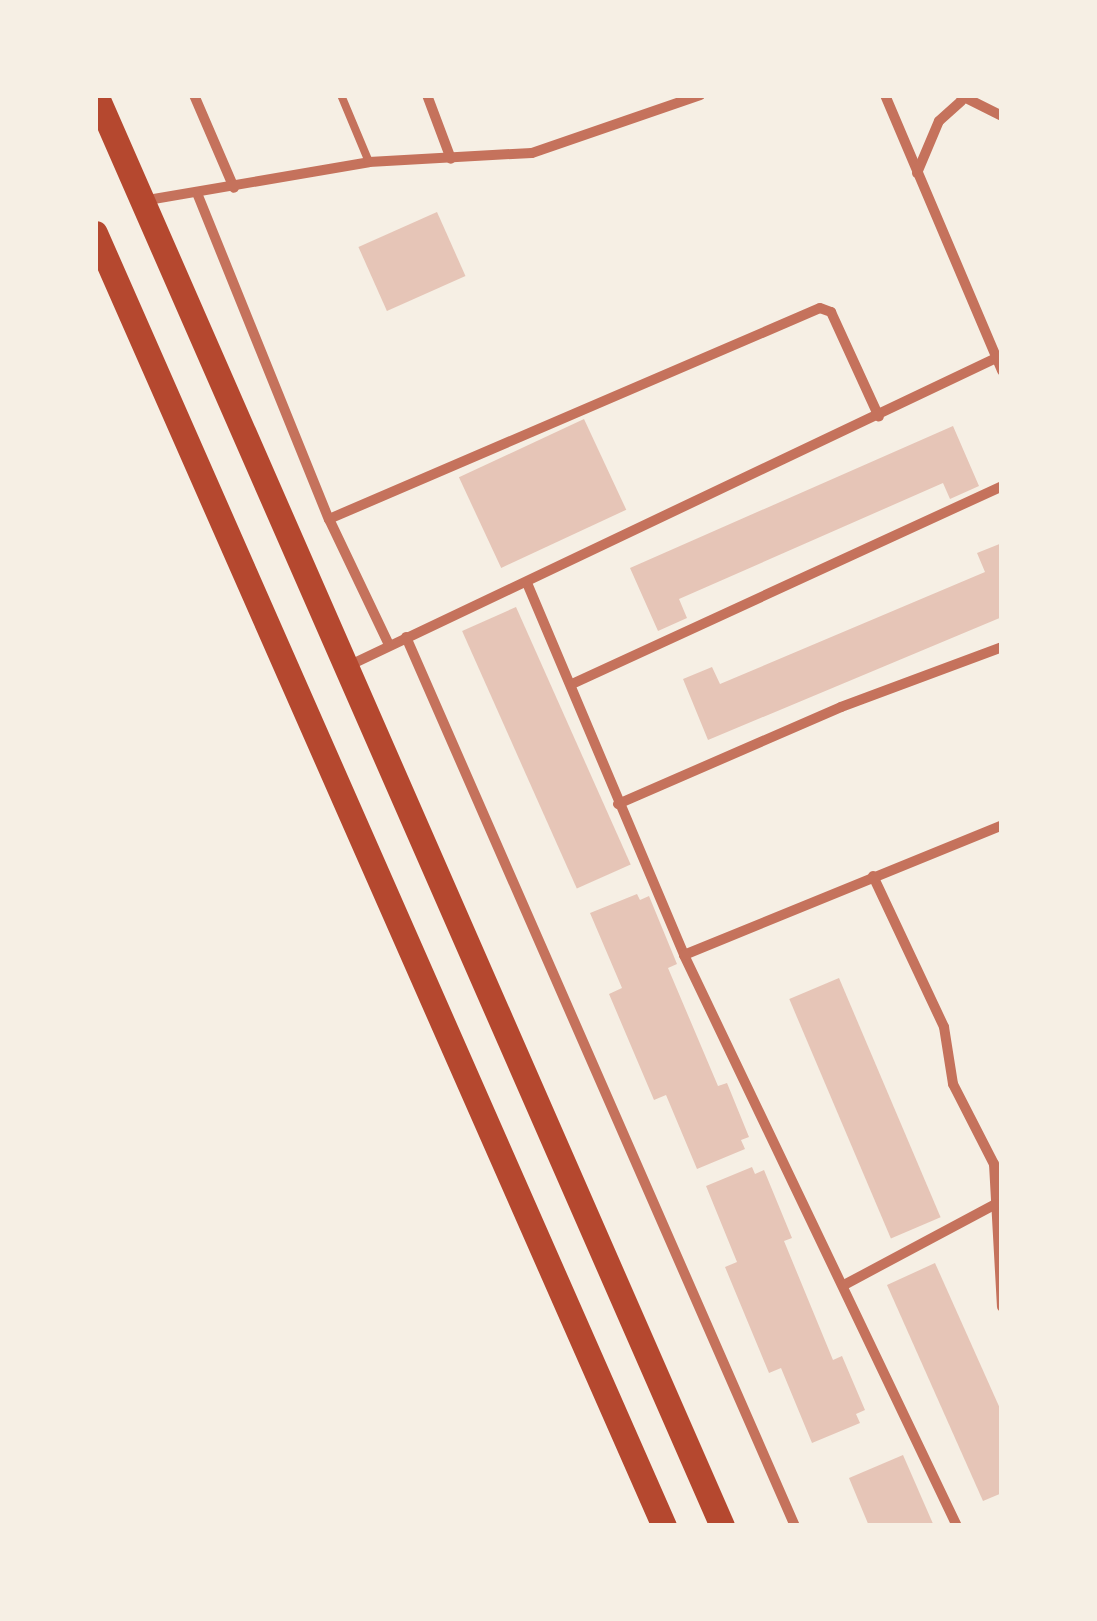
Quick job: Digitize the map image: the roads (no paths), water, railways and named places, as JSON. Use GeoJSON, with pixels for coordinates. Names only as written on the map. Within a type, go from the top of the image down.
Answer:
{"type":"FeatureCollection","features":[{"type":"Feature","properties":{"kind":"highway"},"geometry":{"type":"LineString","coordinates":[[96,95],[342,669],[722,1526]]}},
{"type":"Feature","properties":{"kind":"highway"},"geometry":{"type":"LineString","coordinates":[[95,233],[664,1526]]}},
{"type":"Feature","properties":{"kind":"street"},"geometry":{"type":"LineString","coordinates":[[194,95],[234,188]]}},
{"type":"Feature","properties":{"kind":"street"},"geometry":{"type":"LineString","coordinates":[[426,95],[450,159]]}},
{"type":"Feature","properties":{"kind":"street"},"geometry":{"type":"LineString","coordinates":[[141,201],[369,162],[532,153],[700,95]]}},
{"type":"Feature","properties":{"kind":"street"},"geometry":{"type":"LineString","coordinates":[[885,95],[1002,372]]}},
{"type":"Feature","properties":{"kind":"street"},"geometry":{"type":"LineString","coordinates":[[916,173],[939,121],[961,98],[1002,116]]}},
{"type":"Feature","properties":{"kind":"street"},"geometry":{"type":"LineString","coordinates":[[197,193],[330,520],[389,645]]}},
{"type":"Feature","properties":{"kind":"street"},"geometry":{"type":"LineString","coordinates":[[330,520],[820,308],[831,312],[879,416]]}},
{"type":"Feature","properties":{"kind":"street"},"geometry":{"type":"LineString","coordinates":[[342,669],[996,358]]}},
{"type":"Feature","properties":{"kind":"street"},"geometry":{"type":"LineString","coordinates":[[572,684],[1002,486]]}},
{"type":"Feature","properties":{"kind":"street"},"geometry":{"type":"LineString","coordinates":[[527,584],[684,955],[957,1526]]}},
{"type":"Feature","properties":{"kind":"street"},"geometry":{"type":"LineString","coordinates":[[406,636],[795,1526]]}},
{"type":"Feature","properties":{"kind":"street"},"geometry":{"type":"LineString","coordinates":[[618,804],[841,707],[1002,648]]}},
{"type":"Feature","properties":{"kind":"street"},"geometry":{"type":"LineString","coordinates":[[684,955],[1002,825]]}},
{"type":"Feature","properties":{"kind":"street"},"geometry":{"type":"LineString","coordinates":[[874,876],[944,1027],[952,1084],[994,1164],[1002,1307]]}},
{"type":"Feature","properties":{"kind":"street"},"geometry":{"type":"LineString","coordinates":[[844,1285],[996,1204]]}},
{"type":"Feature","properties":{"kind":"lane"},"geometry":{"type":"LineString","coordinates":[[340,95],[369,162]]}}]}
